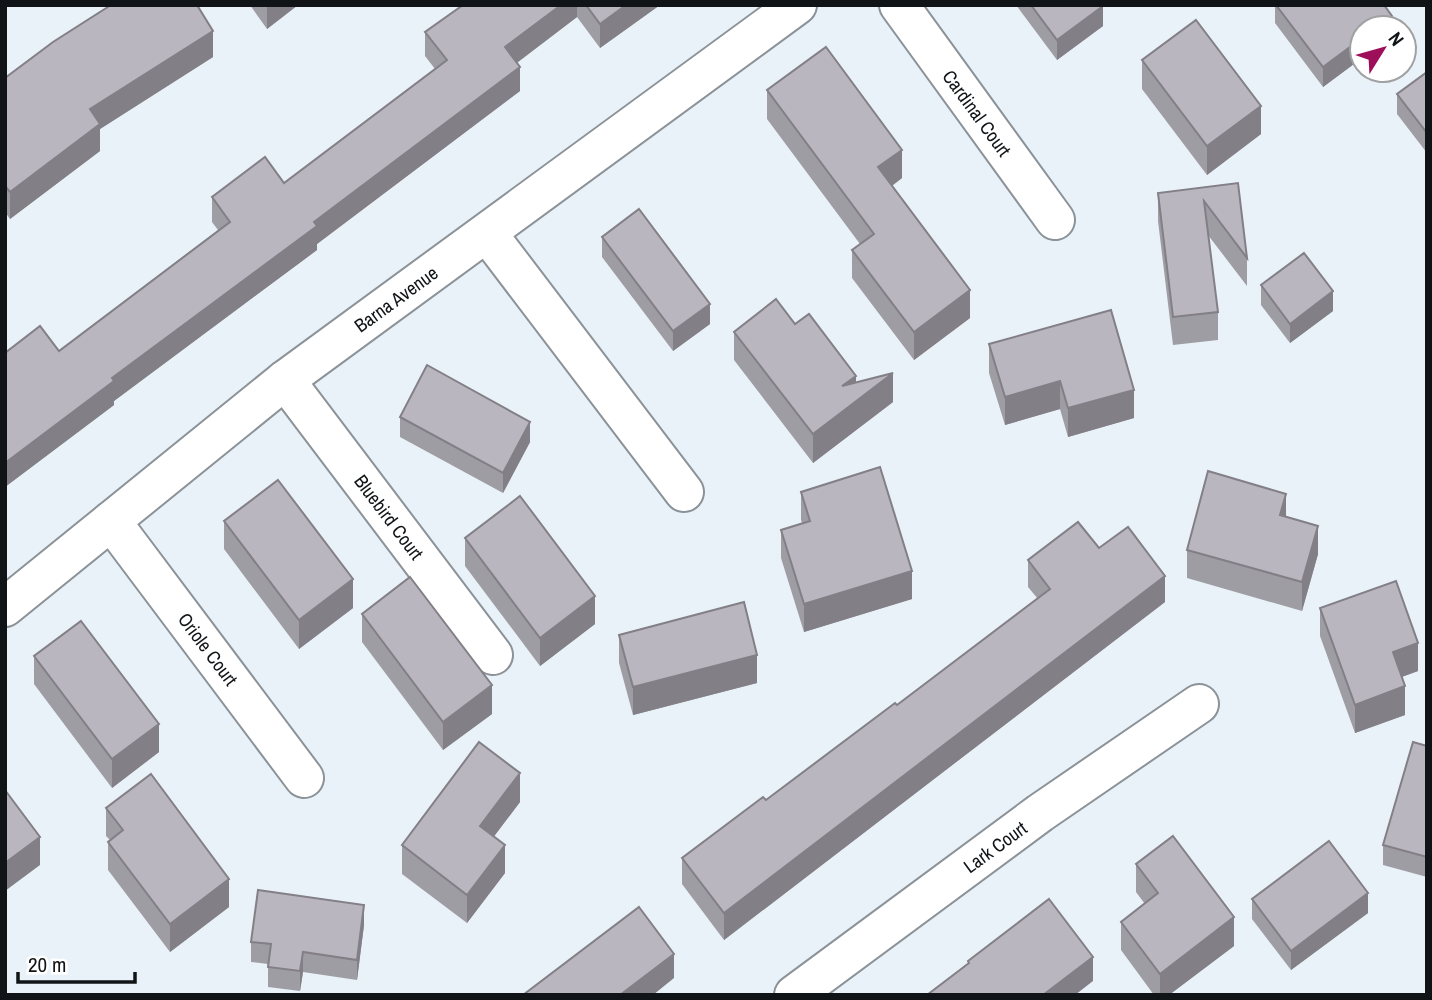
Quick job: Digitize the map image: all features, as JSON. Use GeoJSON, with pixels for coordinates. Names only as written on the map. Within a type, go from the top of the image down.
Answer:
{"type":"FeatureCollection","features":[{"type":"Feature","properties":{"kind":"street","name":"Cardinal Court"},"geometry":{"type":"LineString","coordinates":[[899,5],[1055,220]]}},
{"type":"Feature","properties":{"kind":"street","name":"Barna Avenue"},"geometry":{"type":"LineString","coordinates":[[5,607],[285,380],[487,233],[787,8]]}},
{"type":"Feature","properties":{"kind":"street"},"geometry":{"type":"LineString","coordinates":[[487,233],[684,492]]}},
{"type":"Feature","properties":{"kind":"street","name":"Bluebird Court"},"geometry":{"type":"LineString","coordinates":[[285,380],[493,655]]}},
{"type":"Feature","properties":{"kind":"street","name":"Oriole Court"},"geometry":{"type":"LineString","coordinates":[[111,521],[304,778]]}},
{"type":"Feature","properties":{"kind":"street","name":"Lark Court"},"geometry":{"type":"LineString","coordinates":[[794,995],[1040,813],[1199,704]]}},
{"type":"Feature","properties":{"kind":"building"},"geometry":{"type":"Polygon","coordinates":[[[111,5],[197,5],[213,31],[90,109],[100,124],[10,192],[5,186],[5,78],[53,42],[111,5]]]}},
{"type":"Feature","properties":{"kind":"building"},"geometry":{"type":"Polygon","coordinates":[[[463,5],[561,5],[505,47],[520,67],[314,222],[317,226],[112,378],[114,381],[5,463],[5,353],[40,326],[59,351],[230,222],[212,197],[265,157],[284,183],[447,60],[425,32],[463,5]]]}},
{"type":"Feature","properties":{"kind":"building"},"geometry":{"type":"Polygon","coordinates":[[[586,5],[626,5],[600,24],[586,5]]]}},
{"type":"Feature","properties":{"kind":"building"},"geometry":{"type":"Polygon","coordinates":[[[1031,5],[1102,5],[1103,6],[1057,40],[1031,5]]]}},
{"type":"Feature","properties":{"kind":"building"},"geometry":{"type":"Polygon","coordinates":[[[1276,5],[1384,5],[1391,14],[1348,14],[1348,48],[1323,67],[1276,5]]]}},
{"type":"Feature","properties":{"kind":"building"},"geometry":{"type":"Polygon","coordinates":[[[1196,20],[1261,106],[1207,146],[1142,60],[1196,20]]]}},
{"type":"Feature","properties":{"kind":"building"},"geometry":{"type":"Polygon","coordinates":[[[826,47],[902,150],[878,167],[970,290],[914,332],[852,250],[874,234],[767,90],[826,47]]]}},
{"type":"Feature","properties":{"kind":"building"},"geometry":{"type":"Polygon","coordinates":[[[1427,72],[1427,133],[1397,94],[1411,84],[1418,84],[1418,79],[1427,72]]]}},
{"type":"Feature","properties":{"kind":"building"},"geometry":{"type":"Polygon","coordinates":[[[1238,183],[1247,258],[1204,201],[1218,312],[1173,317],[1158,193],[1238,183]]]}},
{"type":"Feature","properties":{"kind":"building"},"geometry":{"type":"Polygon","coordinates":[[[639,209],[710,304],[673,331],[602,237],[639,209]]]}},
{"type":"Feature","properties":{"kind":"building"},"geometry":{"type":"Polygon","coordinates":[[[1304,253],[1333,291],[1290,324],[1261,285],[1304,253]]]}},
{"type":"Feature","properties":{"kind":"building"},"geometry":{"type":"Polygon","coordinates":[[[776,299],[795,324],[809,314],[856,376],[842,386],[893,373],[813,434],[734,332],[776,299]]]}},
{"type":"Feature","properties":{"kind":"building"},"geometry":{"type":"Polygon","coordinates":[[[1111,310],[1134,390],[1068,408],[1060,381],[1005,397],[989,344],[1111,310]]]}},
{"type":"Feature","properties":{"kind":"building"},"geometry":{"type":"Polygon","coordinates":[[[427,365],[530,422],[503,473],[400,417],[427,365]]]}},
{"type":"Feature","properties":{"kind":"building"},"geometry":{"type":"Polygon","coordinates":[[[880,467],[912,571],[804,604],[781,530],[810,521],[801,492],[880,467]]]}},
{"type":"Feature","properties":{"kind":"building"},"geometry":{"type":"Polygon","coordinates":[[[1208,471],[1286,494],[1280,515],[1318,526],[1302,582],[1187,550],[1208,471]]]}},
{"type":"Feature","properties":{"kind":"building"},"geometry":{"type":"Polygon","coordinates":[[[278,480],[353,579],[299,620],[224,521],[278,480]]]}},
{"type":"Feature","properties":{"kind":"building"},"geometry":{"type":"Polygon","coordinates":[[[520,496],[595,596],[540,638],[465,538],[520,496]]]}},
{"type":"Feature","properties":{"kind":"building"},"geometry":{"type":"Polygon","coordinates":[[[1078,522],[1099,548],[1128,527],[1165,576],[724,913],[682,858],[763,797],[766,800],[895,703],[897,705],[1050,589],[1028,560],[1078,522]]]}},
{"type":"Feature","properties":{"kind":"building"},"geometry":{"type":"Polygon","coordinates":[[[410,577],[492,685],[443,722],[362,614],[410,577]]]}},
{"type":"Feature","properties":{"kind":"building"},"geometry":{"type":"Polygon","coordinates":[[[1396,581],[1418,643],[1393,652],[1405,686],[1355,705],[1320,608],[1396,581]]]}},
{"type":"Feature","properties":{"kind":"building"},"geometry":{"type":"Polygon","coordinates":[[[744,602],[757,655],[633,687],[619,635],[744,602]]]}},
{"type":"Feature","properties":{"kind":"building"},"geometry":{"type":"Polygon","coordinates":[[[81,621],[159,724],[112,759],[34,656],[81,621]]]}},
{"type":"Feature","properties":{"kind":"building"},"geometry":{"type":"Polygon","coordinates":[[[479,742],[520,773],[480,826],[505,845],[467,895],[402,845],[479,742]]]}},
{"type":"Feature","properties":{"kind":"building"},"geometry":{"type":"Polygon","coordinates":[[[1413,742],[1427,746],[1427,857],[1383,845],[1413,742]]]}},
{"type":"Feature","properties":{"kind":"building"},"geometry":{"type":"Polygon","coordinates":[[[151,774],[229,879],[170,924],[108,842],[123,830],[106,808],[151,774]]]}},
{"type":"Feature","properties":{"kind":"building"},"geometry":{"type":"Polygon","coordinates":[[[5,790],[40,837],[5,863],[5,790]]]}},
{"type":"Feature","properties":{"kind":"building"},"geometry":{"type":"Polygon","coordinates":[[[1173,836],[1234,917],[1160,974],[1121,922],[1158,893],[1136,864],[1173,836]]]}},
{"type":"Feature","properties":{"kind":"building"},"geometry":{"type":"Polygon","coordinates":[[[1329,841],[1368,893],[1291,951],[1252,899],[1329,841]]]}},
{"type":"Feature","properties":{"kind":"building"},"geometry":{"type":"Polygon","coordinates":[[[258,890],[364,905],[357,960],[303,952],[300,971],[268,967],[271,944],[251,942],[258,890]]]}},
{"type":"Feature","properties":{"kind":"building"},"geometry":{"type":"Polygon","coordinates":[[[1049,899],[1093,957],[1043,995],[927,995],[969,963],[968,961],[1049,899]]]}},
{"type":"Feature","properties":{"kind":"building"},"geometry":{"type":"Polygon","coordinates":[[[639,907],[674,954],[620,995],[523,995],[639,907]]]}}]}
